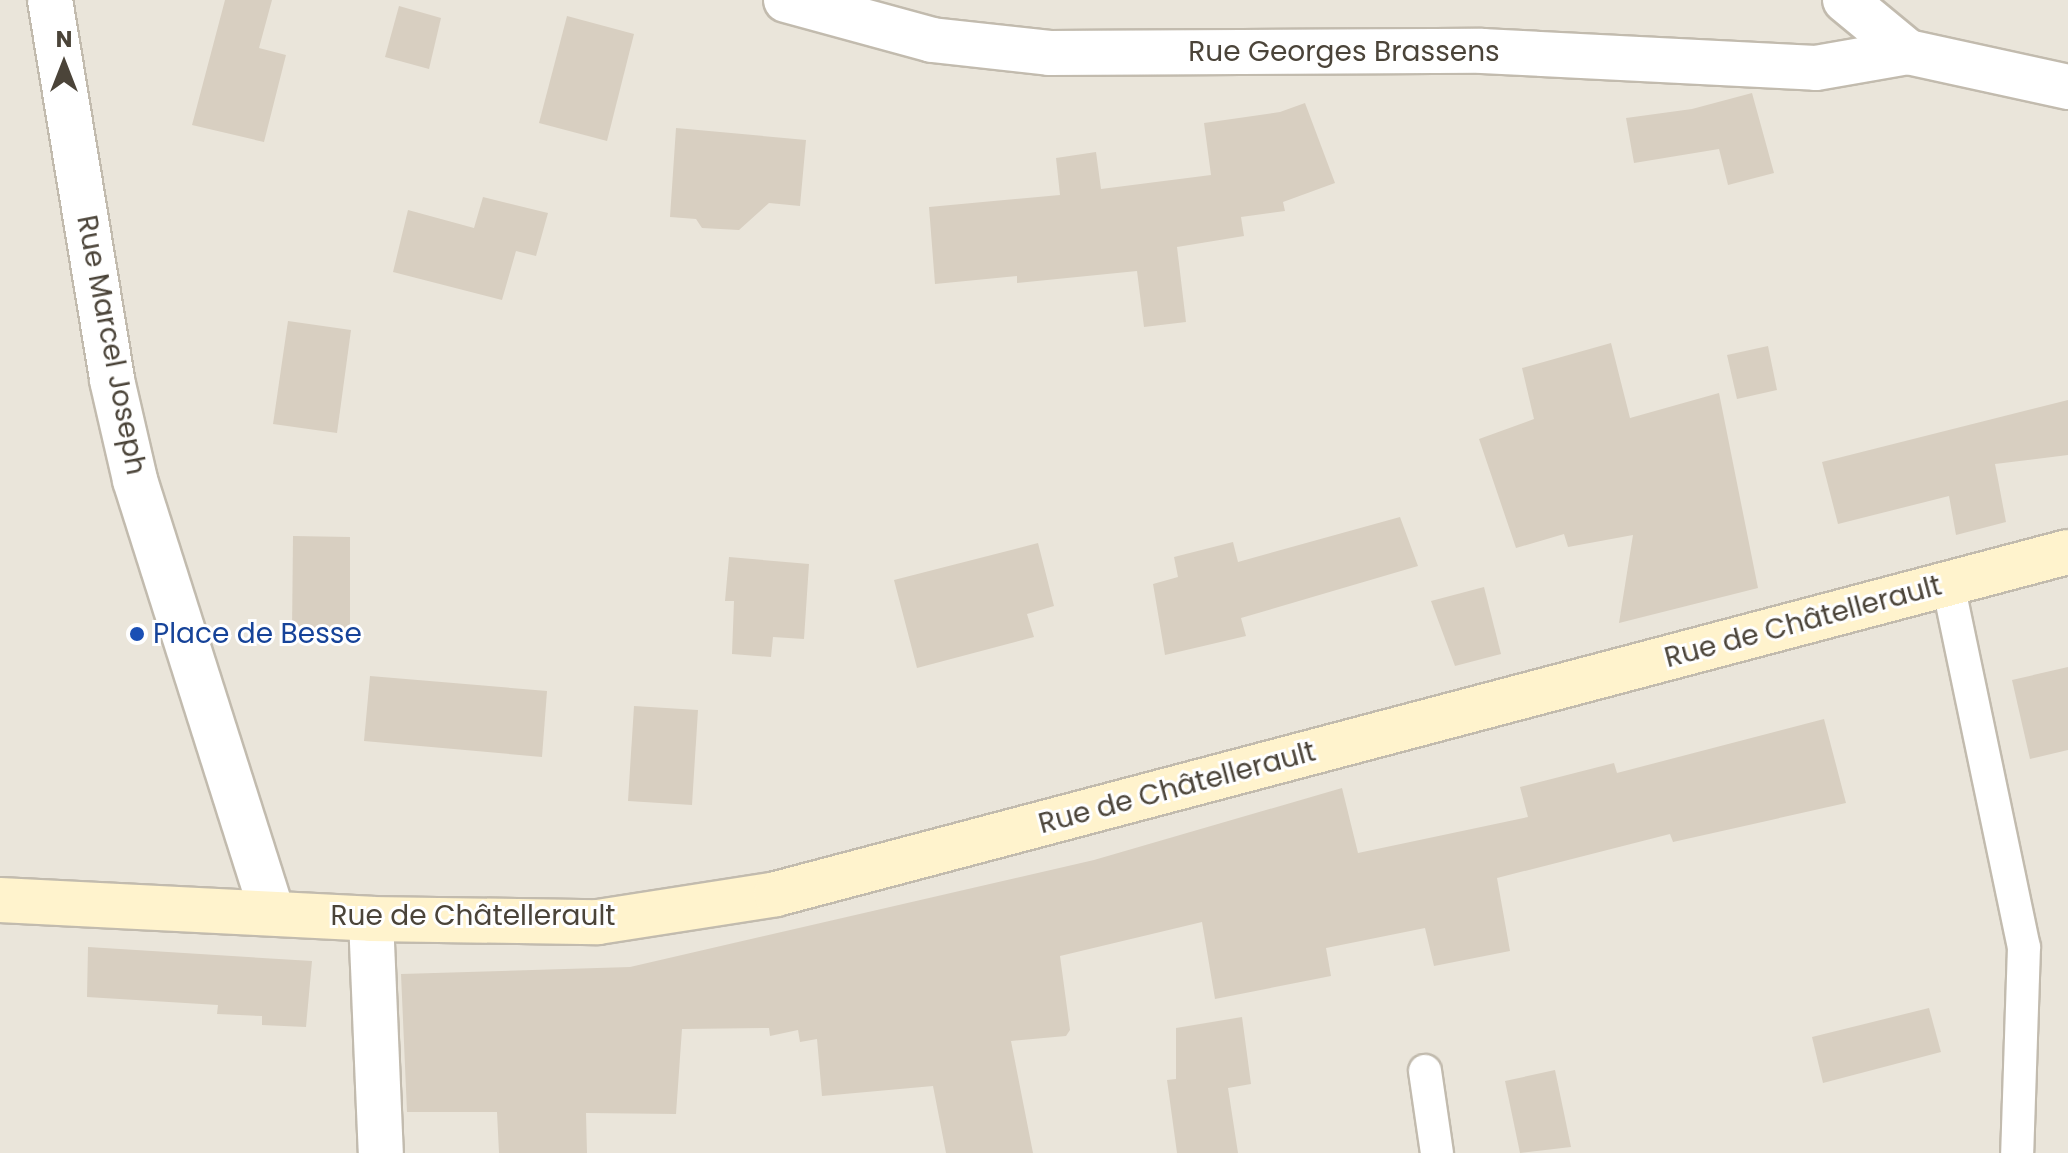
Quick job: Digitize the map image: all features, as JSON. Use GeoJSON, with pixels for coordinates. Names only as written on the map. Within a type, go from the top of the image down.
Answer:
{"type":"FeatureCollection","features":[{"type":"Feature","properties":{"kind":"main road","name":"Rue de Châtellerault"},"geometry":{"type":"LineString","coordinates":[[0,900],[371,919],[598,922],[776,894],[2068,552]]}},
{"type":"Feature","properties":{"kind":"street","name":"Rue Marcel Joseph"},"geometry":{"type":"LineString","coordinates":[[50,0],[112,380],[135,480],[272,912]]}},
{"type":"Feature","properties":{"kind":"street","name":"Rue Georges Brassens"},"geometry":{"type":"LineString","coordinates":[[786,0],[932,40],[1049,53],[1482,51],[1816,68],[1908,52]]}},
{"type":"Feature","properties":{"kind":"street"},"geometry":{"type":"LineString","coordinates":[[1845,0],[1908,52],[2068,87]]}},
{"type":"Feature","properties":{"kind":"street"},"geometry":{"type":"LineString","coordinates":[[371,919],[381,1153]]}},
{"type":"Feature","properties":{"kind":"lane"},"geometry":{"type":"LineString","coordinates":[[1948,584],[2024,947],[2017,1153]]}},
{"type":"Feature","properties":{"kind":"lane"},"geometry":{"type":"LineString","coordinates":[[1425,1071],[1437,1153]]}},
{"type":"Feature","properties":{"kind":"shaded area"},"geometry":{"type":"Polygon","coordinates":[[[0,0],[2068,0],[2068,1153],[0,1153],[0,0]]]}},
{"type":"Feature","properties":{"kind":"building"},"geometry":{"type":"Polygon","coordinates":[[[225,0],[272,0],[259,48],[286,55],[264,142],[192,125],[225,0]]]}},
{"type":"Feature","properties":{"kind":"building"},"geometry":{"type":"Polygon","coordinates":[[[399,6],[441,18],[429,69],[385,57],[399,6]]]}},
{"type":"Feature","properties":{"kind":"building"},"geometry":{"type":"Polygon","coordinates":[[[567,16],[634,34],[607,141],[539,123],[567,16]]]}},
{"type":"Feature","properties":{"kind":"building"},"geometry":{"type":"Polygon","coordinates":[[[1752,93],[1774,173],[1728,185],[1719,149],[1634,163],[1626,118],[1692,109],[1752,93]]]}},
{"type":"Feature","properties":{"kind":"building"},"geometry":{"type":"Polygon","coordinates":[[[1305,103],[1335,183],[1283,202],[1285,211],[1241,217],[1244,236],[1177,247],[1186,322],[1144,327],[1137,271],[1017,283],[1017,276],[935,284],[929,207],[1060,195],[1056,158],[1096,152],[1101,189],[1211,175],[1204,123],[1280,112],[1305,103]]]}},
{"type":"Feature","properties":{"kind":"building"},"geometry":{"type":"Polygon","coordinates":[[[676,128],[806,140],[800,206],[769,203],[739,230],[702,228],[696,219],[670,217],[676,128]]]}},
{"type":"Feature","properties":{"kind":"building"},"geometry":{"type":"Polygon","coordinates":[[[483,197],[548,213],[536,256],[516,251],[502,300],[393,272],[408,210],[474,228],[483,197]]]}},
{"type":"Feature","properties":{"kind":"building"},"geometry":{"type":"Polygon","coordinates":[[[288,321],[351,330],[337,433],[273,424],[288,321]]]}},
{"type":"Feature","properties":{"kind":"building"},"geometry":{"type":"Polygon","coordinates":[[[1611,343],[1630,418],[1719,393],[1758,588],[1619,623],[1633,535],[1568,547],[1564,534],[1516,548],[1479,439],[1534,419],[1522,368],[1611,343]]]}},
{"type":"Feature","properties":{"kind":"building"},"geometry":{"type":"Polygon","coordinates":[[[1768,346],[1777,390],[1737,399],[1727,355],[1768,346]]]}},
{"type":"Feature","properties":{"kind":"building"},"geometry":{"type":"Polygon","coordinates":[[[2068,400],[2068,455],[1995,464],[2006,522],[1956,535],[1949,496],[1838,524],[1822,462],[2068,400]]]}},
{"type":"Feature","properties":{"kind":"building"},"geometry":{"type":"Polygon","coordinates":[[[1400,517],[1418,566],[1241,618],[1246,636],[1165,655],[1153,584],[1178,577],[1174,557],[1233,542],[1238,562],[1400,517]]]}},
{"type":"Feature","properties":{"kind":"building"},"geometry":{"type":"Polygon","coordinates":[[[293,536],[350,537],[350,633],[292,633],[293,536]]]}},
{"type":"Feature","properties":{"kind":"building"},"geometry":{"type":"Polygon","coordinates":[[[1038,543],[1054,606],[1027,614],[1034,637],[917,668],[894,580],[1038,543]]]}},
{"type":"Feature","properties":{"kind":"building"},"geometry":{"type":"Polygon","coordinates":[[[729,557],[809,564],[804,639],[773,637],[771,657],[732,654],[734,601],[725,601],[729,557]]]}},
{"type":"Feature","properties":{"kind":"building"},"geometry":{"type":"Polygon","coordinates":[[[1484,587],[1501,654],[1455,666],[1431,601],[1484,587]]]}},
{"type":"Feature","properties":{"kind":"building"},"geometry":{"type":"Polygon","coordinates":[[[2068,667],[2068,750],[2030,759],[2012,680],[2068,667]]]}},
{"type":"Feature","properties":{"kind":"building"},"geometry":{"type":"Polygon","coordinates":[[[370,676],[547,691],[542,757],[364,741],[370,676]]]}},
{"type":"Feature","properties":{"kind":"building"},"geometry":{"type":"Polygon","coordinates":[[[634,706],[698,710],[692,805],[628,801],[634,706]]]}},
{"type":"Feature","properties":{"kind":"building"},"geometry":{"type":"Polygon","coordinates":[[[1824,719],[1846,803],[1673,842],[1670,834],[1497,878],[1510,951],[1434,966],[1425,928],[1326,948],[1331,976],[1215,999],[1202,922],[1060,956],[1070,1030],[1066,1036],[1011,1041],[1033,1153],[946,1153],[933,1086],[822,1096],[817,1039],[800,1042],[798,1030],[770,1036],[769,1028],[682,1029],[676,1114],[586,1113],[587,1153],[499,1153],[497,1112],[407,1112],[401,974],[630,967],[1094,860],[1342,788],[1358,853],[1528,817],[1520,787],[1614,763],[1617,773],[1824,719]]]}},
{"type":"Feature","properties":{"kind":"building"},"geometry":{"type":"Polygon","coordinates":[[[88,947],[312,961],[306,1027],[262,1025],[262,1016],[217,1014],[218,1005],[87,997],[88,947]]]}},
{"type":"Feature","properties":{"kind":"building"},"geometry":{"type":"Polygon","coordinates":[[[1929,1008],[1941,1052],[1823,1083],[1812,1037],[1929,1008]]]}},
{"type":"Feature","properties":{"kind":"building"},"geometry":{"type":"Polygon","coordinates":[[[1242,1017],[1251,1084],[1228,1088],[1238,1153],[1177,1153],[1167,1080],[1176,1079],[1176,1028],[1242,1017]]]}},
{"type":"Feature","properties":{"kind":"building"},"geometry":{"type":"Polygon","coordinates":[[[1555,1070],[1571,1147],[1520,1153],[1505,1081],[1555,1070]]]}},
{"type":"Feature","properties":{"kind":"place","name":"Place de Besse"},"geometry":{"type":"Point","coordinates":[137,634]}}]}
